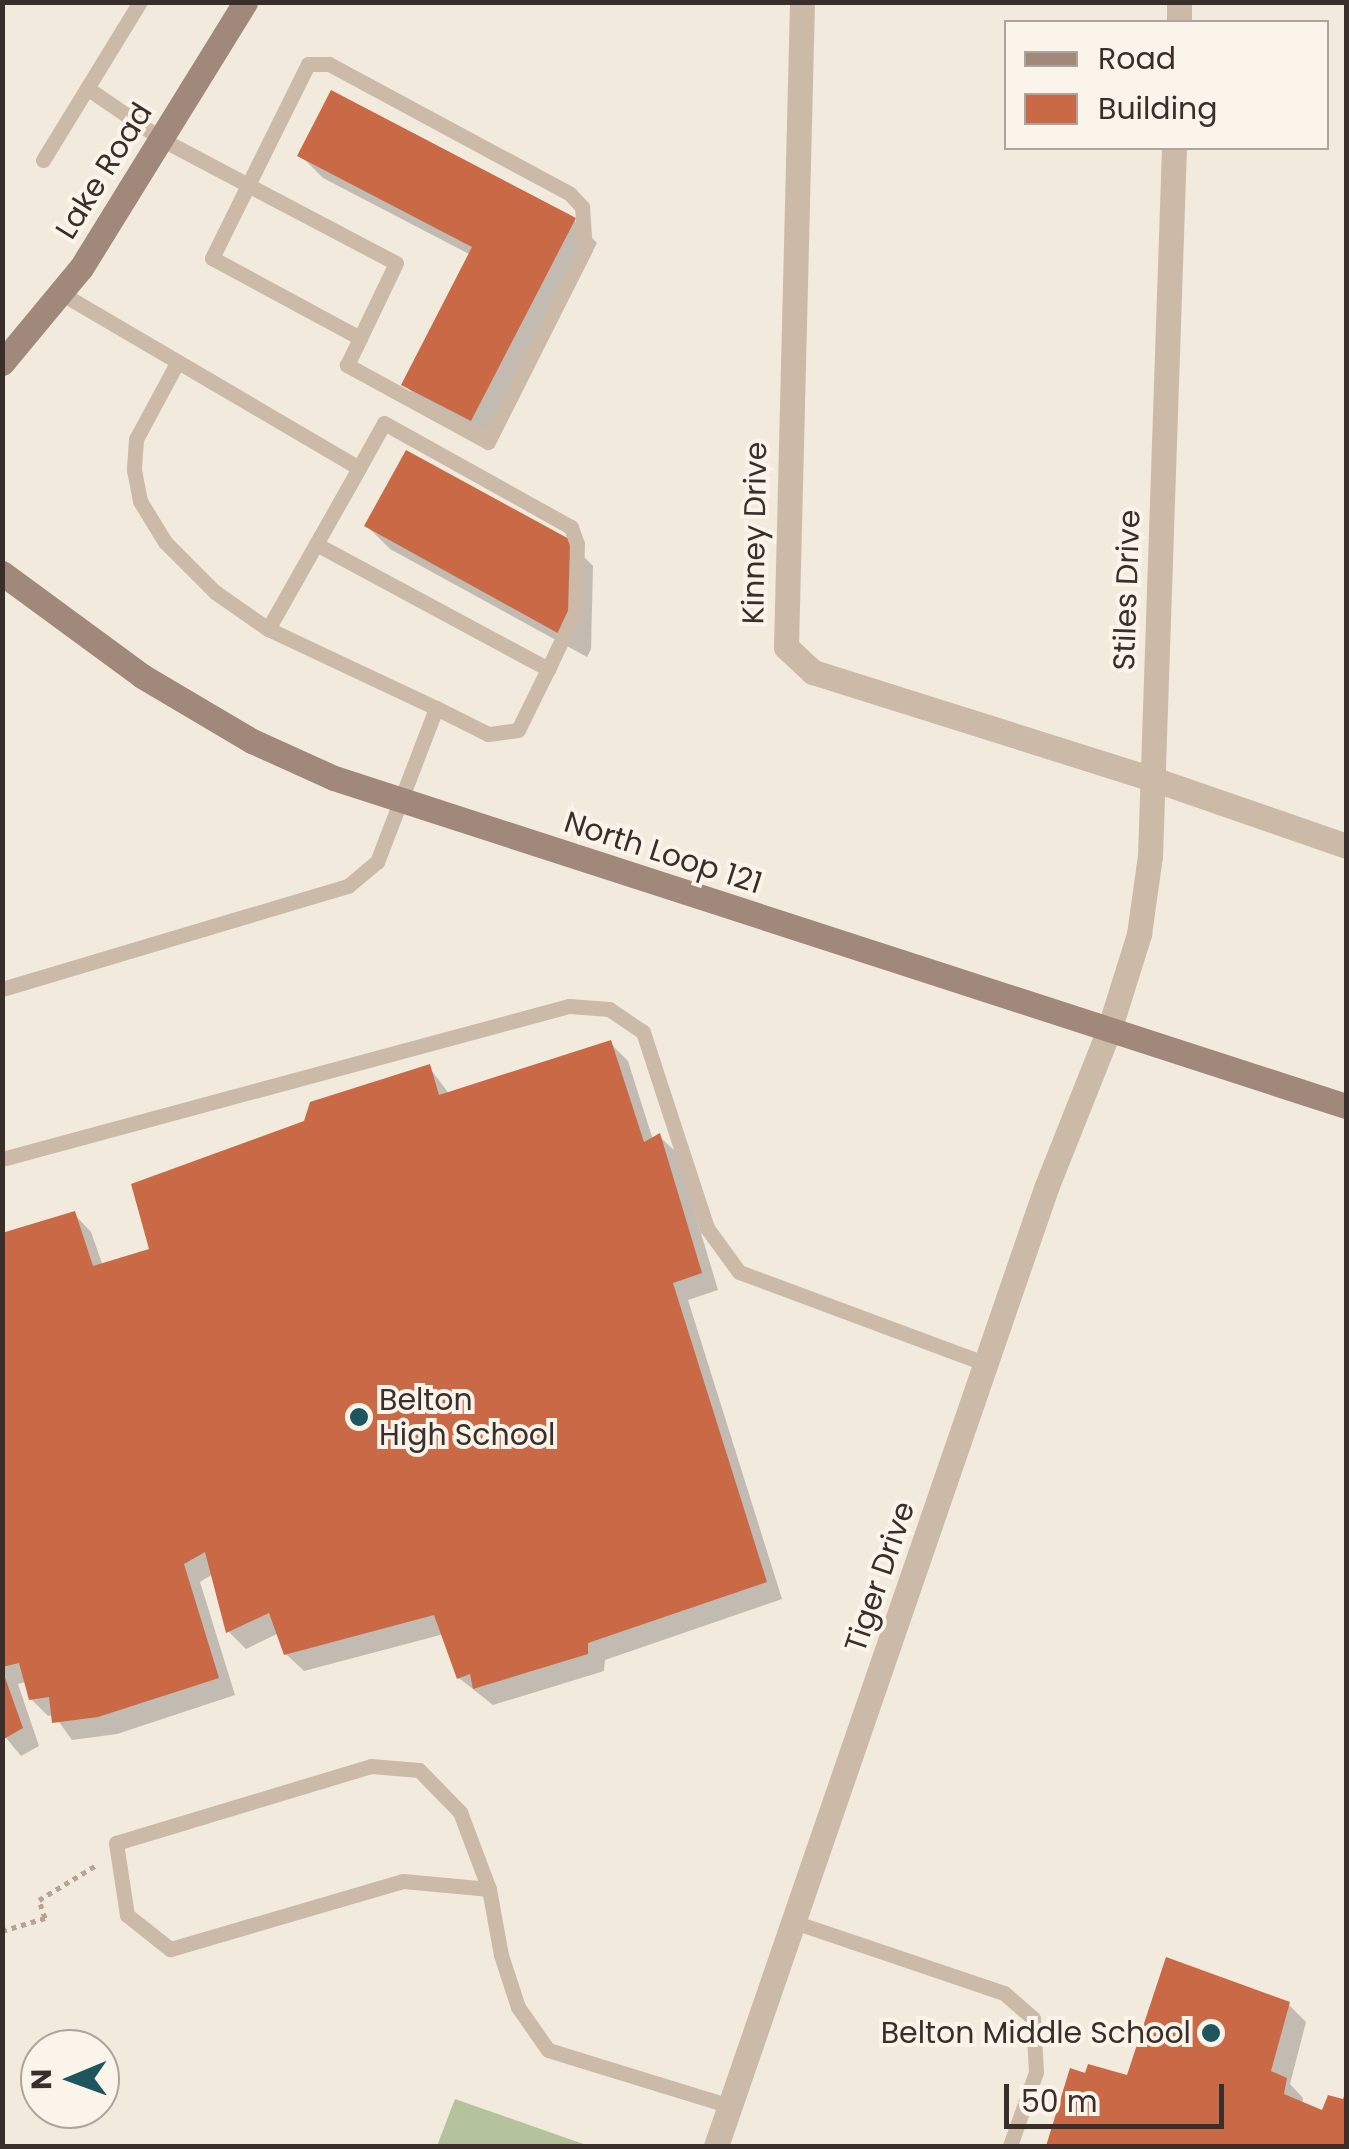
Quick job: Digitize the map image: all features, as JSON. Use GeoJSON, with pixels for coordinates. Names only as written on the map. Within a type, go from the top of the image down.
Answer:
{"type":"FeatureCollection","features":[{"type":"Feature","properties":{"kind":"main road","name":"Lake Road"},"geometry":{"type":"LineString","coordinates":[[2,363],[61,293],[163,140],[246,2]]}},
{"type":"Feature","properties":{"kind":"main road","name":"North Loop 121"},"geometry":{"type":"LineString","coordinates":[[2,573],[142,676],[252,741],[403,803],[1346,1106]]}},
{"type":"Feature","properties":{"kind":"street","name":"Kinney Drive"},"geometry":{"type":"LineString","coordinates":[[802,2],[786,647],[812,672],[1154,779],[1346,846]]}},
{"type":"Feature","properties":{"kind":"street","name":"Stiles Drive"},"geometry":{"type":"LineString","coordinates":[[1109,1030],[1139,934],[1150,856],[1174,150]]}},
{"type":"Feature","properties":{"kind":"street","name":"Tiger Drive"},"geometry":{"type":"LineString","coordinates":[[716,2146],[1046,1188],[1109,1030]]}},
{"type":"Feature","properties":{"kind":"lane"},"geometry":{"type":"LineString","coordinates":[[43,160],[140,2]]}},
{"type":"Feature","properties":{"kind":"lane"},"geometry":{"type":"LineString","coordinates":[[87,88],[163,140],[248,185],[396,262],[360,338],[347,365],[488,442],[585,249],[582,207],[570,194],[330,64],[308,64],[248,185],[212,258],[360,338]]}},
{"type":"Feature","properties":{"kind":"lane"},"geometry":{"type":"LineString","coordinates":[[61,293],[359,468]]}},
{"type":"Feature","properties":{"kind":"lane"},"geometry":{"type":"LineString","coordinates":[[177,363],[136,439],[134,470],[140,501],[165,542],[216,592],[268,629],[488,734],[518,730],[571,628],[578,595],[577,544],[571,528],[384,423],[268,629]]}},
{"type":"Feature","properties":{"kind":"lane"},"geometry":{"type":"LineString","coordinates":[[316,544],[548,669]]}},
{"type":"Feature","properties":{"kind":"lane"},"geometry":{"type":"LineString","coordinates":[[2,989],[348,886],[377,862],[403,803],[436,708]]}},
{"type":"Feature","properties":{"kind":"lane"},"geometry":{"type":"LineString","coordinates":[[2,1158],[570,1006],[609,1009],[643,1032],[707,1228],[722,1254],[739,1272],[987,1364]]}},
{"type":"Feature","properties":{"kind":"lane"},"geometry":{"type":"LineString","coordinates":[[489,1889],[403,1881],[170,1949],[127,1915],[116,1843],[371,1766],[419,1770],[460,1812],[489,1889],[501,1955],[518,2006],[548,2050],[730,2106]]}},
{"type":"Feature","properties":{"kind":"lane"},"geometry":{"type":"LineString","coordinates":[[794,1922],[1004,1992],[1033,2018],[1036,2072],[1010,2146]]}},
{"type":"Feature","properties":{"kind":"path"},"geometry":{"type":"LineString","coordinates":[[2,1931],[45,1918],[39,1900],[94,1868],[116,1843]]}},
{"type":"Feature","properties":{"kind":"green space"},"geometry":{"type":"Polygon","coordinates":[[[455,2099],[589,2146],[437,2146],[455,2099]]]}},
{"type":"Feature","properties":{"kind":"building"},"geometry":{"type":"Polygon","coordinates":[[[331,90],[576,218],[471,421],[401,385],[472,247],[297,156],[331,90]]]}},
{"type":"Feature","properties":{"kind":"building"},"geometry":{"type":"Polygon","coordinates":[[[406,450],[571,540],[569,626],[563,636],[364,526],[406,450]]]}},
{"type":"Feature","properties":{"kind":"building","name":"Belton High School"},"geometry":{"type":"Polygon","coordinates":[[[611,1040],[644,1142],[660,1133],[702,1273],[673,1283],[767,1582],[588,1643],[588,1654],[473,1689],[470,1674],[457,1679],[434,1615],[284,1655],[269,1613],[226,1633],[205,1552],[184,1564],[219,1678],[98,1717],[52,1723],[49,1697],[29,1700],[19,1663],[2,1667],[2,1233],[75,1211],[93,1266],[149,1249],[131,1184],[304,1121],[310,1102],[430,1064],[439,1095],[611,1040]]]}},
{"type":"Feature","properties":{"kind":"building"},"geometry":{"type":"Polygon","coordinates":[[[2,1669],[23,1728],[2,1740],[2,1669]]]}},
{"type":"Feature","properties":{"kind":"building","name":"Belton Middle School"},"geometry":{"type":"Polygon","coordinates":[[[1166,1957],[1290,2002],[1271,2071],[1287,2078],[1284,2094],[1322,2110],[1328,2095],[1343,2099],[1346,2090],[1346,2146],[1046,2146],[1070,2068],[1085,2073],[1088,2064],[1127,2075],[1166,1957]]]}},
{"type":"Feature","properties":{"kind":"place","name":"Belton High School"},"geometry":{"type":"Point","coordinates":[359,1417]}},
{"type":"Feature","properties":{"kind":"place","name":"Belton Middle School"},"geometry":{"type":"Point","coordinates":[1211,2033]}}]}
